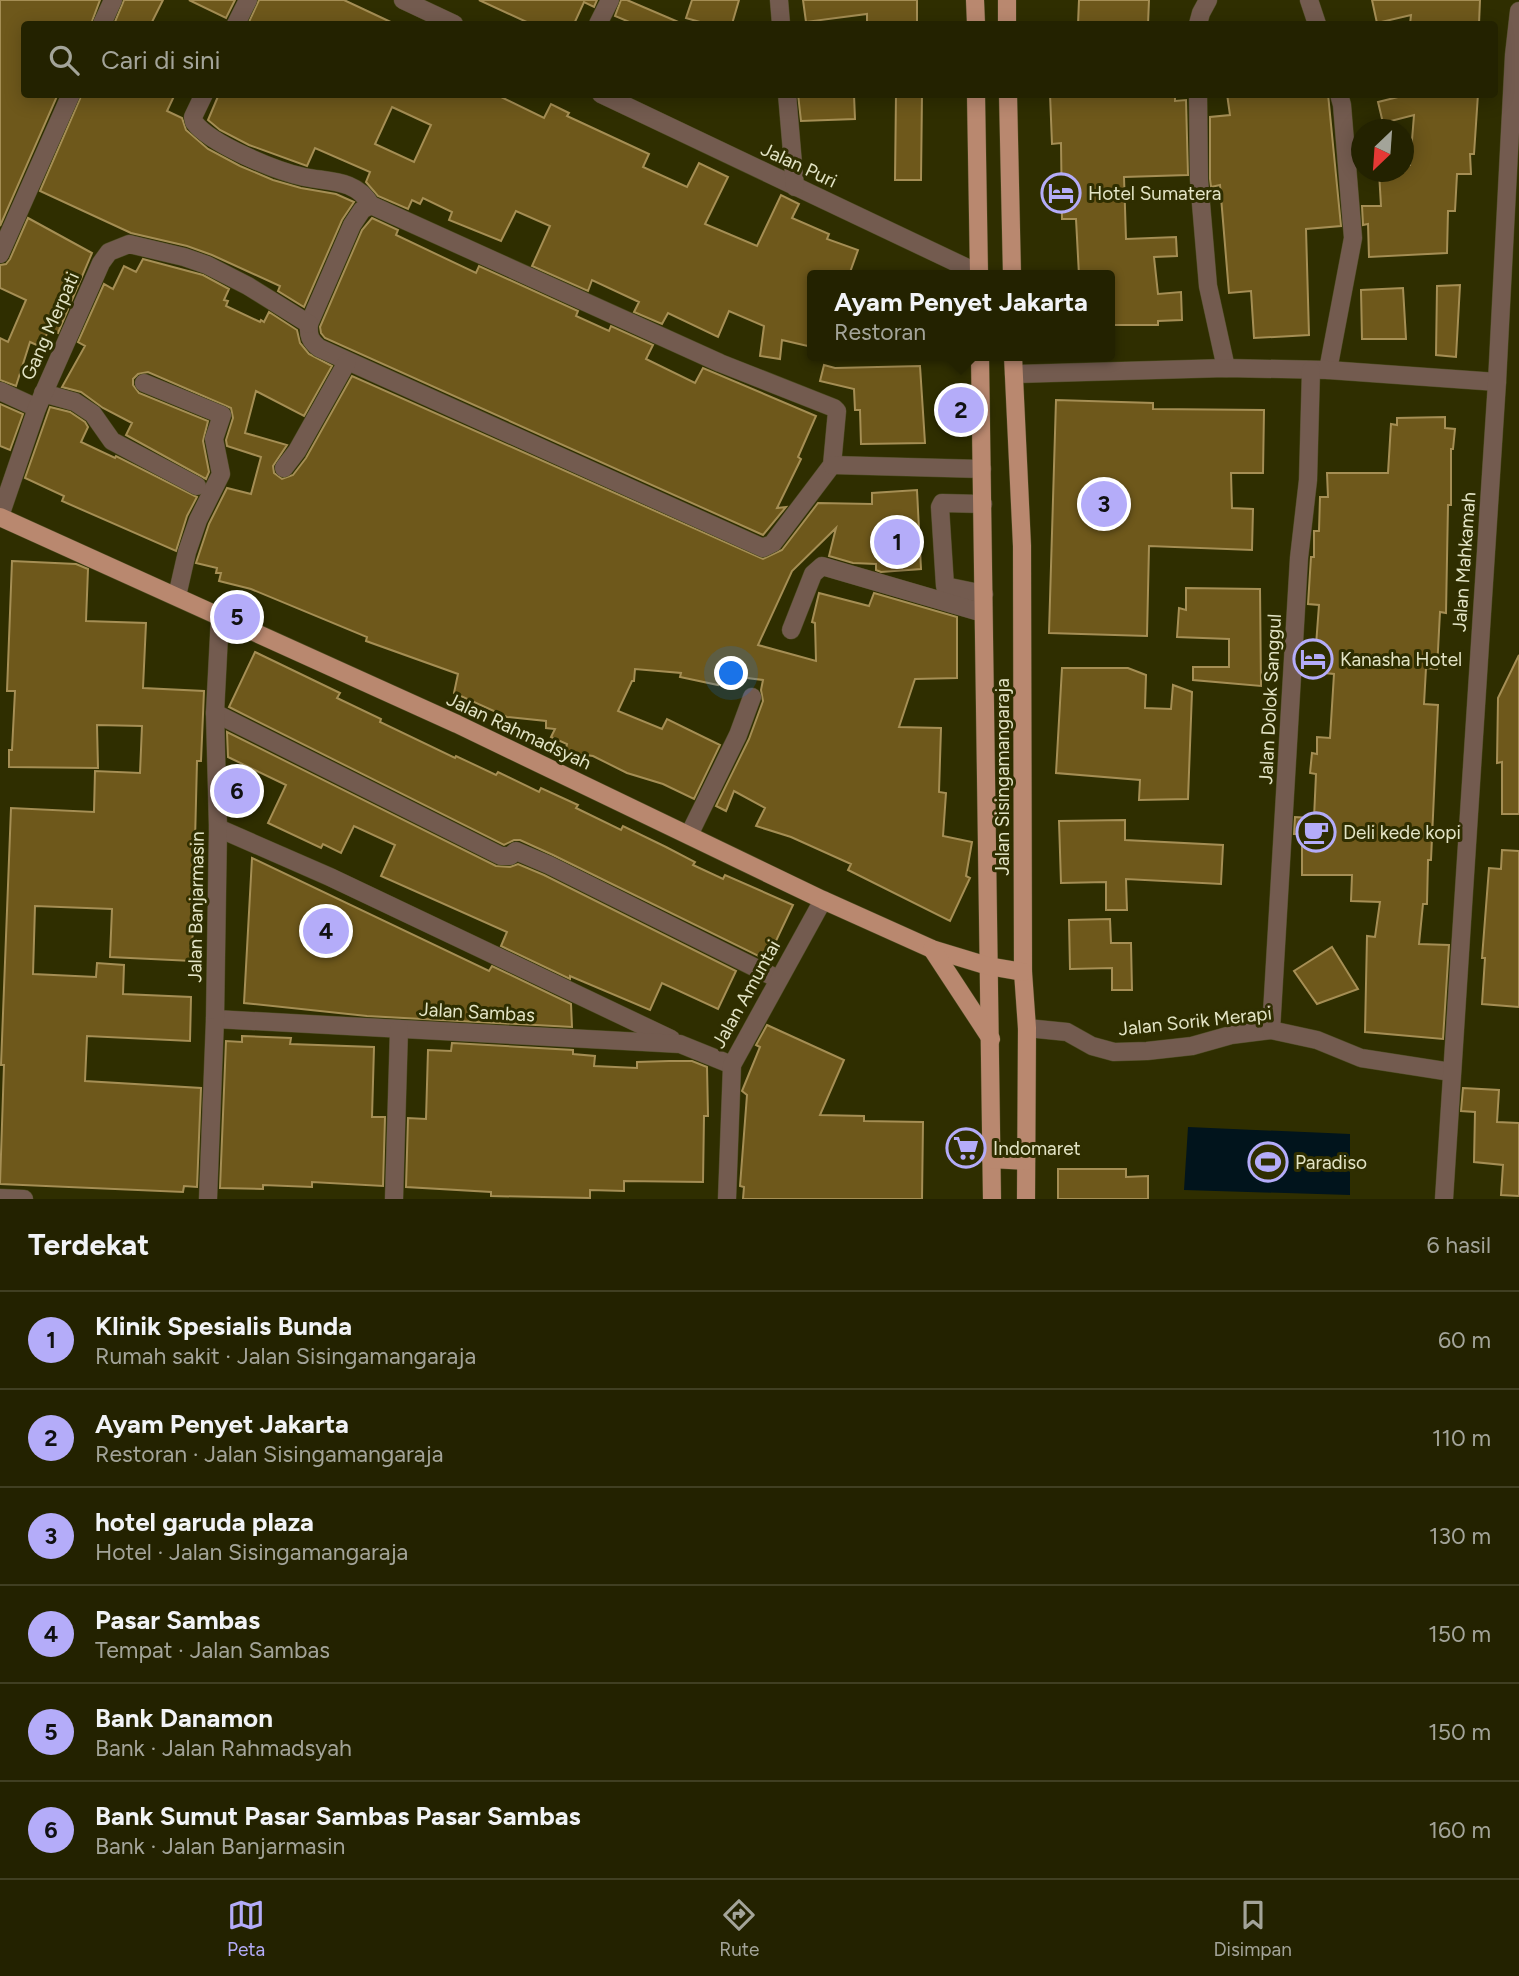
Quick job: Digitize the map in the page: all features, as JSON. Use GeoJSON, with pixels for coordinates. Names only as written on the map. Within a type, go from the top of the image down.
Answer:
{"type":"FeatureCollection","features":[{"type":"Feature","properties":{"kind":"main road"},"geometry":{"type":"LineString","coordinates":[[975,0],[975,21]]}},
{"type":"Feature","properties":{"kind":"main road"},"geometry":{"type":"LineString","coordinates":[[1007,0],[1007,21]]}},
{"type":"Feature","properties":{"kind":"main road"},"geometry":{"type":"LineString","coordinates":[[976,98],[979,270]]}},
{"type":"Feature","properties":{"kind":"main road"},"geometry":{"type":"LineString","coordinates":[[1009,98],[1012,270]]}},
{"type":"Feature","properties":{"kind":"main road","name":"Jalan Sisingamangaraja"},"geometry":{"type":"LineString","coordinates":[[980,361],[992,1199]]}},
{"type":"Feature","properties":{"kind":"main road","name":"Jalan Sisingamangaraja"},"geometry":{"type":"LineString","coordinates":[[1013,361],[1022,546],[1026,1199]]}},
{"type":"Feature","properties":{"kind":"main road","name":"Jalan Rahmadsyah"},"geometry":{"type":"LineString","coordinates":[[0,516],[457,724],[823,900],[932,949],[988,966],[1023,972]]}},
{"type":"Feature","properties":{"kind":"main road"},"geometry":{"type":"LineString","coordinates":[[932,949],[991,1039]]}},
{"type":"Feature","properties":{"kind":"main road"},"geometry":{"type":"LineString","coordinates":[[991,1158],[1026,1161]]}},
{"type":"Feature","properties":{"kind":"street"},"geometry":{"type":"LineString","coordinates":[[103,21],[113,0]]}},
{"type":"Feature","properties":{"kind":"street"},"geometry":{"type":"LineString","coordinates":[[238,21],[248,0]]}},
{"type":"Feature","properties":{"kind":"street"},"geometry":{"type":"LineString","coordinates":[[600,21],[610,0]]}},
{"type":"Feature","properties":{"kind":"street"},"geometry":{"type":"LineString","coordinates":[[779,0],[781,21]]}},
{"type":"Feature","properties":{"kind":"street"},"geometry":{"type":"LineString","coordinates":[[1199,21],[1209,0]]}},
{"type":"Feature","properties":{"kind":"street"},"geometry":{"type":"LineString","coordinates":[[1310,0],[1316,21]]}},
{"type":"Feature","properties":{"kind":"street"},"geometry":{"type":"LineString","coordinates":[[409,1],[448,21]]}},
{"type":"Feature","properties":{"kind":"street","name":"Jalan Mahkamah"},"geometry":{"type":"LineString","coordinates":[[1444,1199],[1497,382],[1514,54],[1519,11]]}},
{"type":"Feature","properties":{"kind":"street"},"geometry":{"type":"LineString","coordinates":[[0,254],[69,98]]}},
{"type":"Feature","properties":{"kind":"street"},"geometry":{"type":"LineString","coordinates":[[202,98],[193,117],[194,122],[203,131],[228,146],[278,170],[339,181],[358,190],[371,205],[720,362],[834,408],[836,411],[832,465],[773,543],[763,548],[347,362],[312,342],[309,324],[352,225],[362,210],[371,205]]}},
{"type":"Feature","properties":{"kind":"street","name":"Jalan Puri"},"geometry":{"type":"LineString","coordinates":[[609,98],[971,270]]}},
{"type":"Feature","properties":{"kind":"street"},"geometry":{"type":"LineString","coordinates":[[787,98],[795,187]]}},
{"type":"Feature","properties":{"kind":"street"},"geometry":{"type":"LineString","coordinates":[[1198,98],[1199,180],[1208,286],[1226,368]]}},
{"type":"Feature","properties":{"kind":"street","name":"Jalan Dolok Sanggul"},"geometry":{"type":"LineString","coordinates":[[1271,1030],[1299,558],[1320,370],[1353,238],[1340,98]]}},
{"type":"Feature","properties":{"kind":"street","name":"Gang Merpati"},"geometry":{"type":"LineString","coordinates":[[0,516],[40,400],[101,263],[109,252],[129,244],[207,265],[309,324]]}},
{"type":"Feature","properties":{"kind":"street"},"geometry":{"type":"LineString","coordinates":[[284,468],[297,451],[347,362]]}},
{"type":"Feature","properties":{"kind":"street"},"geometry":{"type":"LineString","coordinates":[[1014,374],[1226,368],[1320,370],[1497,382]]}},
{"type":"Feature","properties":{"kind":"street"},"geometry":{"type":"LineString","coordinates":[[144,383],[222,415],[214,439],[221,474],[198,520],[177,596]]}},
{"type":"Feature","properties":{"kind":"street"},"geometry":{"type":"LineString","coordinates":[[0,391],[40,400],[75,402],[93,414],[112,441],[197,486]]}},
{"type":"Feature","properties":{"kind":"street"},"geometry":{"type":"LineString","coordinates":[[832,465],[982,469]]}},
{"type":"Feature","properties":{"kind":"street"},"geometry":{"type":"LineString","coordinates":[[983,504],[942,503],[940,507],[945,586],[984,594]]}},
{"type":"Feature","properties":{"kind":"street"},"geometry":{"type":"LineString","coordinates":[[791,630],[813,574],[822,566],[983,613]]}},
{"type":"Feature","properties":{"kind":"street","name":"Jalan Banjarmasin"},"geometry":{"type":"LineString","coordinates":[[208,1199],[215,1019],[218,828],[215,713],[220,615]]}},
{"type":"Feature","properties":{"kind":"street"},"geometry":{"type":"LineString","coordinates":[[689,835],[738,735],[751,697]]}},
{"type":"Feature","properties":{"kind":"street"},"geometry":{"type":"LineString","coordinates":[[215,713],[501,856],[510,856],[516,851],[548,865],[778,979]]}},
{"type":"Feature","properties":{"kind":"street"},"geometry":{"type":"LineString","coordinates":[[218,828],[330,877],[680,1044]]}},
{"type":"Feature","properties":{"kind":"street","name":"Jalan Amuntai"},"geometry":{"type":"LineString","coordinates":[[727,1199],[732,1065],[823,900]]}},
{"type":"Feature","properties":{"kind":"street","name":"Jalan Sambas"},"geometry":{"type":"LineString","coordinates":[[215,1019],[680,1044],[732,1065]]}},
{"type":"Feature","properties":{"kind":"street","name":"Jalan Sorik Merapi"},"geometry":{"type":"LineString","coordinates":[[1027,1028],[1067,1032],[1091,1046],[1114,1052],[1192,1046],[1231,1035],[1271,1030],[1317,1040],[1361,1058],[1451,1072]]}},
{"type":"Feature","properties":{"kind":"street"},"geometry":{"type":"LineString","coordinates":[[394,1199],[399,1029]]}},
{"type":"Feature","properties":{"kind":"street"},"geometry":{"type":"LineString","coordinates":[[0,1198],[24,1199]]}},
{"type":"Feature","properties":{"kind":"water","name":"Paradiso"},"geometry":{"type":"Polygon","coordinates":[[[1188,1127],[1350,1134],[1350,1195],[1184,1190],[1188,1127]]]}},
{"type":"Feature","properties":{"kind":"building"},"geometry":{"type":"Polygon","coordinates":[[[0,0],[100,0],[92,21],[21,21],[21,98],[56,98],[0,226],[0,0]]]}},
{"type":"Feature","properties":{"kind":"building"},"geometry":{"type":"Polygon","coordinates":[[[124,0],[163,0],[152,21],[115,21],[124,0]]]}},
{"type":"Feature","properties":{"kind":"building"},"geometry":{"type":"Polygon","coordinates":[[[189,0],[235,0],[226,18],[189,0]]]}},
{"type":"Feature","properties":{"kind":"building"},"geometry":{"type":"Polygon","coordinates":[[[259,0],[344,0],[389,21],[249,21],[259,0]]]}},
{"type":"Feature","properties":{"kind":"building"},"geometry":{"type":"Polygon","coordinates":[[[479,0],[597,0],[594,7],[584,2],[575,21],[524,21],[479,0]]]}},
{"type":"Feature","properties":{"kind":"building"},"geometry":{"type":"Polygon","coordinates":[[[621,0],[627,0],[676,21],[627,21],[615,16],[621,0]]]}},
{"type":"Feature","properties":{"kind":"building"},"geometry":{"type":"Polygon","coordinates":[[[692,0],[739,0],[733,21],[696,21],[686,18],[692,0]]]}},
{"type":"Feature","properties":{"kind":"building"},"geometry":{"type":"Polygon","coordinates":[[[803,0],[917,0],[917,21],[867,21],[867,14],[806,21],[803,0]]]}},
{"type":"Feature","properties":{"kind":"building"},"geometry":{"type":"Polygon","coordinates":[[[1079,0],[1149,0],[1148,21],[1078,21],[1079,0]]]}},
{"type":"Feature","properties":{"kind":"building"},"geometry":{"type":"Polygon","coordinates":[[[1372,0],[1480,0],[1479,21],[1410,21],[1411,15],[1377,21],[1372,0]]]}},
{"type":"Feature","properties":{"kind":"building"},"geometry":{"type":"Polygon","coordinates":[[[80,98],[173,98],[167,111],[182,118],[186,130],[208,149],[273,180],[336,194],[354,202],[342,220],[304,307],[278,291],[280,286],[212,255],[187,246],[131,233],[40,191],[80,98]]]}},
{"type":"Feature","properties":{"kind":"building"},"geometry":{"type":"Polygon","coordinates":[[[217,98],[503,98],[544,118],[551,104],[569,113],[567,116],[649,154],[643,167],[687,187],[699,163],[728,177],[705,224],[757,246],[781,195],[799,204],[792,218],[829,234],[827,239],[858,250],[851,270],[807,270],[807,346],[782,340],[780,359],[760,356],[764,326],[729,311],[718,337],[668,313],[662,324],[634,312],[639,302],[592,280],[588,291],[532,266],[550,226],[516,211],[501,241],[449,220],[452,212],[423,198],[420,204],[412,200],[408,209],[378,196],[366,182],[370,172],[315,148],[307,166],[249,145],[220,130],[208,120],[217,98]],[[392,107],[375,144],[414,162],[431,125],[392,107]]]}},
{"type":"Feature","properties":{"kind":"building"},"geometry":{"type":"Polygon","coordinates":[[[798,98],[854,98],[855,119],[801,121],[798,98]]]}},
{"type":"Feature","properties":{"kind":"building"},"geometry":{"type":"Polygon","coordinates":[[[896,98],[922,98],[921,180],[895,180],[896,98]]]}},
{"type":"Feature","properties":{"kind":"building"},"geometry":{"type":"Polygon","coordinates":[[[1050,98],[1186,100],[1188,175],[1124,177],[1126,239],[1176,237],[1177,256],[1154,257],[1158,294],[1181,292],[1182,320],[1158,321],[1158,325],[1115,325],[1115,270],[1079,270],[1076,219],[1062,219],[1061,143],[1052,144],[1050,98]]]}},
{"type":"Feature","properties":{"kind":"building"},"geometry":{"type":"Polygon","coordinates":[[[1228,98],[1328,98],[1341,226],[1306,229],[1309,335],[1254,338],[1251,291],[1229,293],[1220,185],[1211,187],[1210,179],[1210,117],[1230,115],[1228,98]]]}},
{"type":"Feature","properties":{"kind":"building"},"geometry":{"type":"Polygon","coordinates":[[[1394,98],[1478,98],[1474,154],[1470,154],[1471,174],[1457,174],[1455,211],[1448,211],[1447,253],[1369,257],[1368,224],[1363,225],[1362,206],[1381,206],[1380,182],[1414,182],[1414,115],[1382,119],[1378,102],[1394,98]]]}},
{"type":"Feature","properties":{"kind":"building"},"geometry":{"type":"Polygon","coordinates":[[[28,218],[92,253],[58,333],[49,329],[41,347],[30,342],[16,386],[0,380],[0,338],[8,342],[26,300],[0,288],[0,265],[6,264],[10,259],[28,218]]]}},
{"type":"Feature","properties":{"kind":"building"},"geometry":{"type":"Polygon","coordinates":[[[372,218],[398,230],[396,235],[476,273],[479,266],[578,311],[576,316],[609,331],[611,326],[653,345],[646,359],[695,383],[703,368],[816,416],[798,457],[801,459],[777,508],[786,507],[763,535],[325,338],[320,327],[362,230],[372,218]]]}},
{"type":"Feature","properties":{"kind":"building"},"geometry":{"type":"Polygon","coordinates":[[[143,259],[203,275],[229,289],[224,300],[228,301],[226,306],[260,322],[264,322],[269,312],[297,330],[300,343],[309,354],[332,366],[304,416],[256,391],[245,433],[287,445],[273,466],[274,473],[282,479],[293,475],[306,458],[352,376],[763,559],[782,550],[818,503],[872,504],[872,493],[917,490],[921,569],[881,572],[876,570],[876,564],[853,563],[829,556],[836,528],[792,571],[758,645],[816,661],[815,623],[812,622],[819,593],[869,606],[874,593],[957,617],[957,678],[915,679],[899,727],[941,728],[939,792],[946,793],[943,836],[972,842],[966,876],[970,878],[950,921],[848,870],[851,864],[791,837],[756,826],[765,808],[734,791],[726,811],[716,806],[749,739],[763,701],[763,680],[722,675],[718,685],[680,677],[681,673],[635,669],[634,681],[618,711],[662,729],[667,719],[720,745],[694,799],[663,784],[627,773],[593,756],[565,752],[567,744],[551,737],[555,729],[546,728],[546,721],[507,717],[454,693],[458,674],[366,641],[367,637],[251,589],[219,581],[221,573],[216,573],[217,568],[196,563],[209,524],[227,488],[251,494],[261,457],[227,446],[226,440],[233,418],[231,408],[148,372],[138,374],[133,379],[133,385],[139,393],[208,421],[203,441],[209,472],[206,479],[126,435],[132,423],[103,408],[81,392],[62,387],[85,346],[78,342],[104,284],[113,289],[124,266],[136,272],[143,259]]]}},
{"type":"Feature","properties":{"kind":"building"},"geometry":{"type":"Polygon","coordinates":[[[1460,285],[1456,357],[1436,355],[1437,286],[1460,285]]]}},
{"type":"Feature","properties":{"kind":"building"},"geometry":{"type":"Polygon","coordinates":[[[1403,288],[1406,339],[1362,339],[1361,290],[1403,288]]]}},
{"type":"Feature","properties":{"kind":"building"},"geometry":{"type":"Polygon","coordinates":[[[824,365],[835,368],[920,366],[925,443],[861,444],[860,410],[855,410],[854,389],[820,381],[824,365]]]}},
{"type":"Feature","properties":{"kind":"building"},"geometry":{"type":"Polygon","coordinates":[[[1056,400],[1153,403],[1153,409],[1264,410],[1263,473],[1231,473],[1232,508],[1253,509],[1252,550],[1149,546],[1147,636],[1049,633],[1056,400]]]}},
{"type":"Feature","properties":{"kind":"building"},"geometry":{"type":"Polygon","coordinates":[[[0,404],[23,414],[10,450],[0,446],[0,404]]]}},
{"type":"Feature","properties":{"kind":"building"},"geometry":{"type":"Polygon","coordinates":[[[50,407],[70,412],[85,422],[88,427],[81,442],[115,458],[116,456],[197,497],[187,516],[176,551],[62,501],[64,496],[25,478],[50,407]]]}},
{"type":"Feature","properties":{"kind":"building"},"geometry":{"type":"Polygon","coordinates":[[[1445,417],[1445,428],[1455,429],[1451,449],[1451,505],[1448,505],[1446,613],[1440,612],[1437,669],[1426,668],[1424,704],[1438,705],[1431,860],[1428,860],[1427,904],[1423,904],[1419,944],[1449,945],[1443,1039],[1365,1032],[1367,936],[1375,937],[1380,902],[1351,901],[1352,875],[1302,875],[1302,834],[1294,834],[1295,817],[1314,818],[1316,774],[1310,773],[1312,753],[1317,754],[1317,737],[1330,738],[1334,674],[1314,672],[1319,605],[1308,604],[1311,557],[1314,557],[1314,531],[1319,531],[1320,497],[1328,497],[1327,473],[1388,473],[1391,424],[1397,425],[1397,418],[1445,417]]]}},
{"type":"Feature","properties":{"kind":"building"},"geometry":{"type":"Polygon","coordinates":[[[12,561],[76,564],[88,569],[86,621],[146,623],[143,688],[204,691],[201,761],[197,761],[192,961],[110,957],[112,909],[35,906],[33,974],[96,977],[97,963],[124,965],[123,994],[191,997],[190,1041],[87,1036],[85,1081],[201,1088],[197,1187],[184,1186],[183,1192],[0,1184],[4,1065],[1,1065],[11,808],[94,812],[95,771],[140,773],[142,726],[97,725],[98,768],[9,767],[15,691],[7,691],[12,561]]]}},
{"type":"Feature","properties":{"kind":"building"},"geometry":{"type":"Polygon","coordinates":[[[1186,588],[1260,589],[1261,686],[1193,680],[1193,667],[1229,667],[1229,639],[1177,637],[1179,608],[1186,610],[1186,588]]]}},
{"type":"Feature","properties":{"kind":"building"},"geometry":{"type":"Polygon","coordinates":[[[255,652],[340,693],[337,698],[455,758],[456,756],[496,775],[498,772],[539,792],[541,788],[578,805],[576,808],[621,830],[623,826],[666,847],[695,862],[693,865],[723,879],[725,875],[793,905],[767,960],[520,840],[504,845],[229,707],[255,652]]]}},
{"type":"Feature","properties":{"kind":"building"},"geometry":{"type":"Polygon","coordinates":[[[1519,655],[1519,814],[1502,814],[1502,762],[1497,763],[1498,698],[1519,655]]]}},
{"type":"Feature","properties":{"kind":"building"},"geometry":{"type":"Polygon","coordinates":[[[1062,668],[1128,668],[1146,675],[1145,708],[1171,709],[1173,685],[1192,692],[1188,799],[1139,800],[1140,780],[1056,773],[1062,668]]]}},
{"type":"Feature","properties":{"kind":"building"},"geometry":{"type":"Polygon","coordinates":[[[227,732],[496,866],[510,867],[518,864],[544,875],[736,971],[718,1009],[662,983],[650,1010],[570,976],[570,979],[501,946],[507,932],[381,876],[395,845],[354,826],[341,853],[323,844],[321,848],[268,823],[286,785],[228,757],[227,732]]]}},
{"type":"Feature","properties":{"kind":"building"},"geometry":{"type":"Polygon","coordinates":[[[1125,820],[1125,840],[1223,845],[1221,884],[1126,879],[1127,910],[1106,910],[1106,882],[1061,883],[1059,821],[1125,820]]]}},
{"type":"Feature","properties":{"kind":"building"},"geometry":{"type":"Polygon","coordinates":[[[1502,850],[1519,851],[1519,1007],[1482,1004],[1485,958],[1482,958],[1489,868],[1501,869],[1502,850]]]}},
{"type":"Feature","properties":{"kind":"building"},"geometry":{"type":"Polygon","coordinates":[[[252,858],[489,971],[492,966],[571,1004],[572,1027],[367,1016],[244,1003],[252,858]]]}},
{"type":"Feature","properties":{"kind":"building"},"geometry":{"type":"Polygon","coordinates":[[[1110,919],[1111,943],[1131,943],[1132,990],[1112,990],[1112,968],[1070,969],[1069,920],[1110,919]]]}},
{"type":"Feature","properties":{"kind":"building"},"geometry":{"type":"Polygon","coordinates":[[[1332,947],[1358,989],[1317,1004],[1294,971],[1332,947]]]}},
{"type":"Feature","properties":{"kind":"building"},"geometry":{"type":"Polygon","coordinates":[[[767,1025],[844,1060],[820,1115],[864,1116],[864,1121],[923,1122],[922,1199],[743,1199],[744,1187],[740,1186],[747,1095],[742,1091],[760,1047],[756,1045],[767,1025]]]}},
{"type":"Feature","properties":{"kind":"building"},"geometry":{"type":"Polygon","coordinates":[[[242,1036],[291,1038],[290,1044],[374,1047],[372,1117],[385,1117],[383,1186],[312,1182],[312,1187],[263,1185],[263,1189],[220,1188],[226,1041],[242,1042],[242,1036]]]}},
{"type":"Feature","properties":{"kind":"building"},"geometry":{"type":"Polygon","coordinates":[[[452,1043],[573,1050],[573,1054],[595,1056],[594,1066],[637,1068],[637,1062],[692,1061],[707,1067],[708,1116],[704,1116],[703,1182],[624,1181],[624,1191],[590,1190],[590,1198],[491,1196],[491,1192],[406,1187],[408,1118],[426,1119],[428,1050],[451,1051],[452,1043]]]}},
{"type":"Feature","properties":{"kind":"building"},"geometry":{"type":"Polygon","coordinates":[[[1463,1088],[1499,1090],[1497,1122],[1519,1123],[1519,1196],[1501,1195],[1503,1165],[1474,1162],[1475,1112],[1461,1111],[1463,1088]]]}},
{"type":"Feature","properties":{"kind":"building"},"geometry":{"type":"Polygon","coordinates":[[[1058,1169],[1126,1169],[1126,1177],[1148,1176],[1148,1199],[1058,1199],[1058,1169]]]}},
{"type":"Feature","properties":{"kind":"place","name":"Hotel Sumatera"},"geometry":{"type":"Point","coordinates":[1061,193]}},
{"type":"Feature","properties":{"kind":"place","name":"Ayam Penyet Jakarta"},"geometry":{"type":"Point","coordinates":[961,410]}},
{"type":"Feature","properties":{"kind":"place","name":"hotel garuda plaza"},"geometry":{"type":"Point","coordinates":[1104,504]}},
{"type":"Feature","properties":{"kind":"place","name":"Klinik Spesialis Bunda"},"geometry":{"type":"Point","coordinates":[897,542]}},
{"type":"Feature","properties":{"kind":"place","name":"Bank Danamon"},"geometry":{"type":"Point","coordinates":[237,617]}},
{"type":"Feature","properties":{"kind":"place","name":"Kanasha Hotel"},"geometry":{"type":"Point","coordinates":[1313,659]}},
{"type":"Feature","properties":{"kind":"place","name":"Bank Sumut Pasar Sambas Pasar Sambas"},"geometry":{"type":"Point","coordinates":[237,791]}},
{"type":"Feature","properties":{"kind":"place","name":"Deli kede kopi"},"geometry":{"type":"Point","coordinates":[1316,832]}},
{"type":"Feature","properties":{"kind":"place","name":"Pasar Sambas"},"geometry":{"type":"Point","coordinates":[326,931]}},
{"type":"Feature","properties":{"kind":"place","name":"Indomaret"},"geometry":{"type":"Point","coordinates":[966,1148]}},
{"type":"Feature","properties":{"kind":"place","name":"Paradiso"},"geometry":{"type":"Point","coordinates":[1268,1162]}}]}
